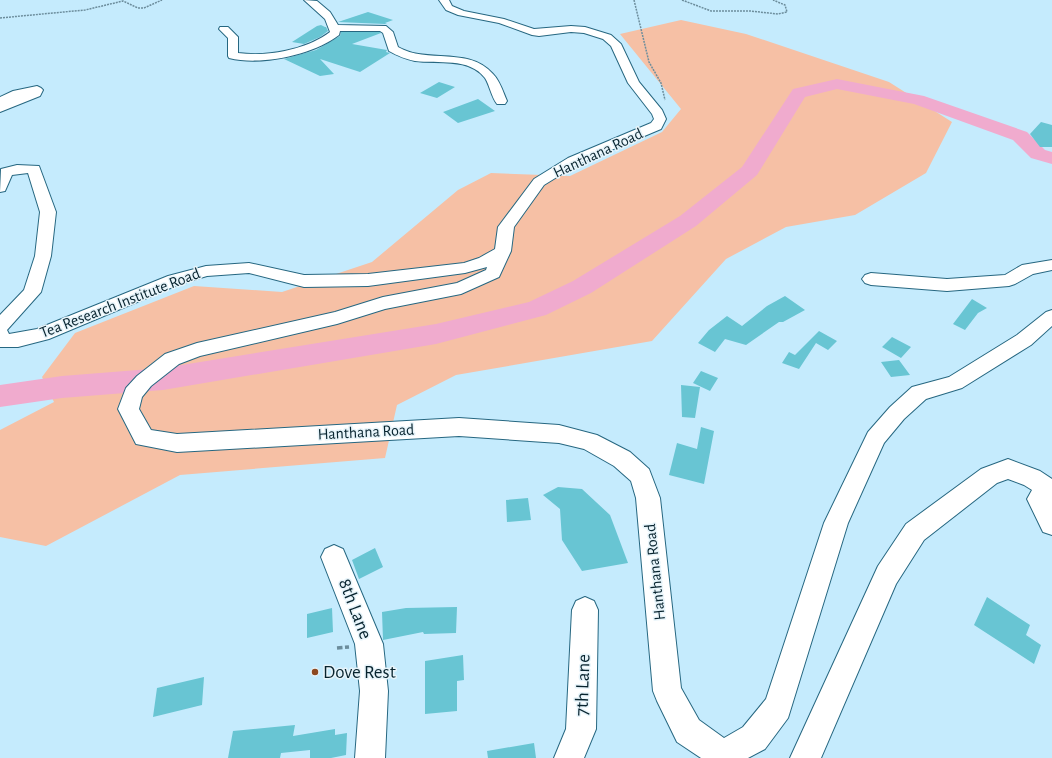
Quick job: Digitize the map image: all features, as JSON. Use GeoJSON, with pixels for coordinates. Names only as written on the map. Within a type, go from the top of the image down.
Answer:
{"type":"FeatureCollection","features":[{"type":"Feature","properties":{"kind":"street"},"geometry":{"type":"LineString","coordinates":[[224,29],[233,37],[233,56],[253,58],[287,53],[315,45],[332,37],[335,33],[335,28],[326,12],[309,0]]}},
{"type":"Feature","properties":{"kind":"street","name":"Hanthana Road"},"geometry":{"type":"LineString","coordinates":[[444,0],[449,8],[461,13],[501,21],[532,32],[539,33],[572,29],[585,30],[607,37],[616,44],[634,83],[658,113],[660,119],[656,126],[573,161],[539,182],[506,226],[503,251],[493,273],[460,288],[383,303],[337,318],[197,350],[172,359],[144,381],[133,394],[128,409],[144,438],[177,443],[459,427],[559,434],[589,441],[622,459],[641,476],[648,498],[666,691],[688,731],[723,756],[754,738],[778,708],[836,523],[876,438],[897,413],[919,393],[954,383],[1024,340],[1052,316]]}},
{"type":"Feature","properties":{"kind":"street"},"geometry":{"type":"LineString","coordinates":[[335,28],[382,28],[388,32],[393,49],[404,55],[454,60],[476,66],[488,76],[501,101]]}},
{"type":"Feature","properties":{"kind":"street"},"geometry":{"type":"LineString","coordinates":[[0,100],[17,94],[37,90],[36,93],[27,98],[0,108]]}},
{"type":"Feature","properties":{"kind":"street"},"geometry":{"type":"LineString","coordinates":[[0,188],[6,172],[17,168],[34,169],[48,212],[43,256],[32,292],[0,326]]}},
{"type":"Feature","properties":{"kind":"street","name":"Tea Research Institute Road"},"geometry":{"type":"LineString","coordinates":[[0,334],[2,341],[18,340],[42,334],[174,280],[206,271],[249,268],[304,281],[368,280],[465,268],[485,262],[503,251]]}},
{"type":"Feature","properties":{"kind":"street"},"geometry":{"type":"LineString","coordinates":[[871,279],[947,286],[1009,280],[1028,269],[1052,265]]}},
{"type":"Feature","properties":{"kind":"street"},"geometry":{"type":"LineString","coordinates":[[805,758],[887,575],[915,532],[989,476],[1008,469],[1032,478],[1050,489],[1039,499],[1052,524]]}},
{"type":"Feature","properties":{"kind":"street","name":"8th Lane"},"geometry":{"type":"LineString","coordinates":[[334,557],[369,644],[374,691],[370,758]]}},
{"type":"Feature","properties":{"kind":"street","name":"7th Lane"},"geometry":{"type":"LineString","coordinates":[[568,758],[581,729],[585,610]]}},
{"type":"Feature","properties":{"kind":"path"},"geometry":{"type":"LineString","coordinates":[[0,18],[85,10],[123,1],[129,2],[138,8],[146,8],[154,6],[162,0]]}},
{"type":"Feature","properties":{"kind":"path"},"geometry":{"type":"LineString","coordinates":[[634,0],[648,62],[661,84],[666,104],[665,112],[658,113]]}},
{"type":"Feature","properties":{"kind":"path"},"geometry":{"type":"LineString","coordinates":[[682,0],[711,11],[730,12],[750,10],[778,14],[787,12],[785,5],[773,0]]}},
{"type":"Feature","properties":{"kind":"shaded area"},"geometry":{"type":"Polygon","coordinates":[[[681,20],[746,34],[889,82],[952,122],[926,173],[855,215],[786,227],[726,259],[652,341],[456,375],[397,405],[385,458],[180,475],[46,546],[0,537],[0,430],[54,402],[42,377],[75,333],[194,286],[282,292],[372,262],[458,190],[491,173],[570,176],[662,132],[681,109],[620,34],[681,20]]]}},
{"type":"Feature","properties":{"kind":"building"},"geometry":{"type":"Polygon","coordinates":[[[368,12],[393,20],[385,23],[387,24],[338,22],[368,12]]]}},
{"type":"Feature","properties":{"kind":"building"},"geometry":{"type":"Polygon","coordinates":[[[321,25],[326,27],[328,31],[320,37],[304,44],[292,42],[317,26],[321,25]]]}},
{"type":"Feature","properties":{"kind":"building"},"geometry":{"type":"Polygon","coordinates":[[[341,32],[380,32],[381,33],[352,44],[387,50],[386,52],[390,53],[360,72],[320,59],[334,74],[320,76],[284,59],[316,50],[340,36],[341,32]]]}},
{"type":"Feature","properties":{"kind":"building"},"geometry":{"type":"Polygon","coordinates":[[[439,82],[455,87],[437,98],[420,93],[439,82]]]}},
{"type":"Feature","properties":{"kind":"building"},"geometry":{"type":"Polygon","coordinates":[[[478,99],[495,111],[458,123],[443,112],[478,99]]]}},
{"type":"Feature","properties":{"kind":"building"},"geometry":{"type":"Polygon","coordinates":[[[1041,122],[1052,125],[1052,147],[1040,147],[1030,134],[1041,122]]]}},
{"type":"Feature","properties":{"kind":"building"},"geometry":{"type":"Polygon","coordinates":[[[785,296],[805,310],[783,322],[779,322],[746,345],[725,339],[715,352],[698,343],[709,330],[727,316],[742,326],[767,306],[785,296]]]}},
{"type":"Feature","properties":{"kind":"building"},"geometry":{"type":"Polygon","coordinates":[[[972,299],[987,308],[978,313],[965,330],[953,324],[972,299]]]}},
{"type":"Feature","properties":{"kind":"building"},"geometry":{"type":"Polygon","coordinates":[[[819,331],[837,341],[828,350],[816,343],[799,369],[782,363],[789,352],[795,355],[819,331]]]}},
{"type":"Feature","properties":{"kind":"building"},"geometry":{"type":"Polygon","coordinates":[[[892,337],[911,347],[901,358],[882,347],[892,337]]]}},
{"type":"Feature","properties":{"kind":"building"},"geometry":{"type":"Polygon","coordinates":[[[899,360],[910,375],[891,377],[881,362],[899,360]]]}},
{"type":"Feature","properties":{"kind":"building"},"geometry":{"type":"Polygon","coordinates":[[[701,371],[718,378],[710,391],[693,383],[701,371]]]}},
{"type":"Feature","properties":{"kind":"building"},"geometry":{"type":"Polygon","coordinates":[[[681,385],[700,387],[695,418],[682,417],[681,385]]]}},
{"type":"Feature","properties":{"kind":"building"},"geometry":{"type":"Polygon","coordinates":[[[701,427],[714,431],[704,484],[669,475],[677,443],[697,449],[701,427]]]}},
{"type":"Feature","properties":{"kind":"building"},"geometry":{"type":"Polygon","coordinates":[[[558,487],[582,489],[610,515],[628,563],[582,571],[562,540],[560,509],[543,495],[558,487]]]}},
{"type":"Feature","properties":{"kind":"building"},"geometry":{"type":"Polygon","coordinates":[[[528,498],[531,520],[507,522],[506,500],[528,498]]]}},
{"type":"Feature","properties":{"kind":"building"},"geometry":{"type":"Polygon","coordinates":[[[375,548],[383,567],[359,579],[352,560],[375,548]]]}},
{"type":"Feature","properties":{"kind":"building"},"geometry":{"type":"Polygon","coordinates":[[[987,597],[1030,625],[1026,635],[1041,645],[1034,664],[974,625],[987,597]]]}},
{"type":"Feature","properties":{"kind":"building"},"geometry":{"type":"Polygon","coordinates":[[[457,607],[456,633],[424,634],[423,632],[383,640],[382,612],[406,608],[457,607]]]}},
{"type":"Feature","properties":{"kind":"building"},"geometry":{"type":"Polygon","coordinates":[[[332,608],[333,632],[307,638],[307,614],[332,608]]]}},
{"type":"Feature","properties":{"kind":"building"},"geometry":{"type":"Polygon","coordinates":[[[463,655],[464,680],[457,681],[457,711],[425,714],[425,661],[463,655]]]}},
{"type":"Feature","properties":{"kind":"building"},"geometry":{"type":"Polygon","coordinates":[[[204,677],[202,705],[153,717],[157,688],[204,677]]]}},
{"type":"Feature","properties":{"kind":"building"},"geometry":{"type":"Polygon","coordinates":[[[295,725],[293,736],[335,729],[335,735],[347,733],[346,755],[331,758],[310,758],[310,750],[281,753],[280,758],[228,758],[233,731],[295,725]]]}},
{"type":"Feature","properties":{"kind":"building"},"geometry":{"type":"Polygon","coordinates":[[[534,743],[536,758],[488,758],[487,751],[534,743]]]}},
{"type":"Feature","properties":{"kind":"waterway"},"geometry":{"type":"LineString","coordinates":[[0,396],[62,387],[163,379],[436,334],[537,309],[582,287],[688,221],[750,171],[799,93],[837,84],[918,100],[1020,136],[1038,154],[1052,158]]}},
{"type":"Feature","properties":{"kind":"place","name":"Dove Rest"},"geometry":{"type":"Point","coordinates":[315,672]}}]}
